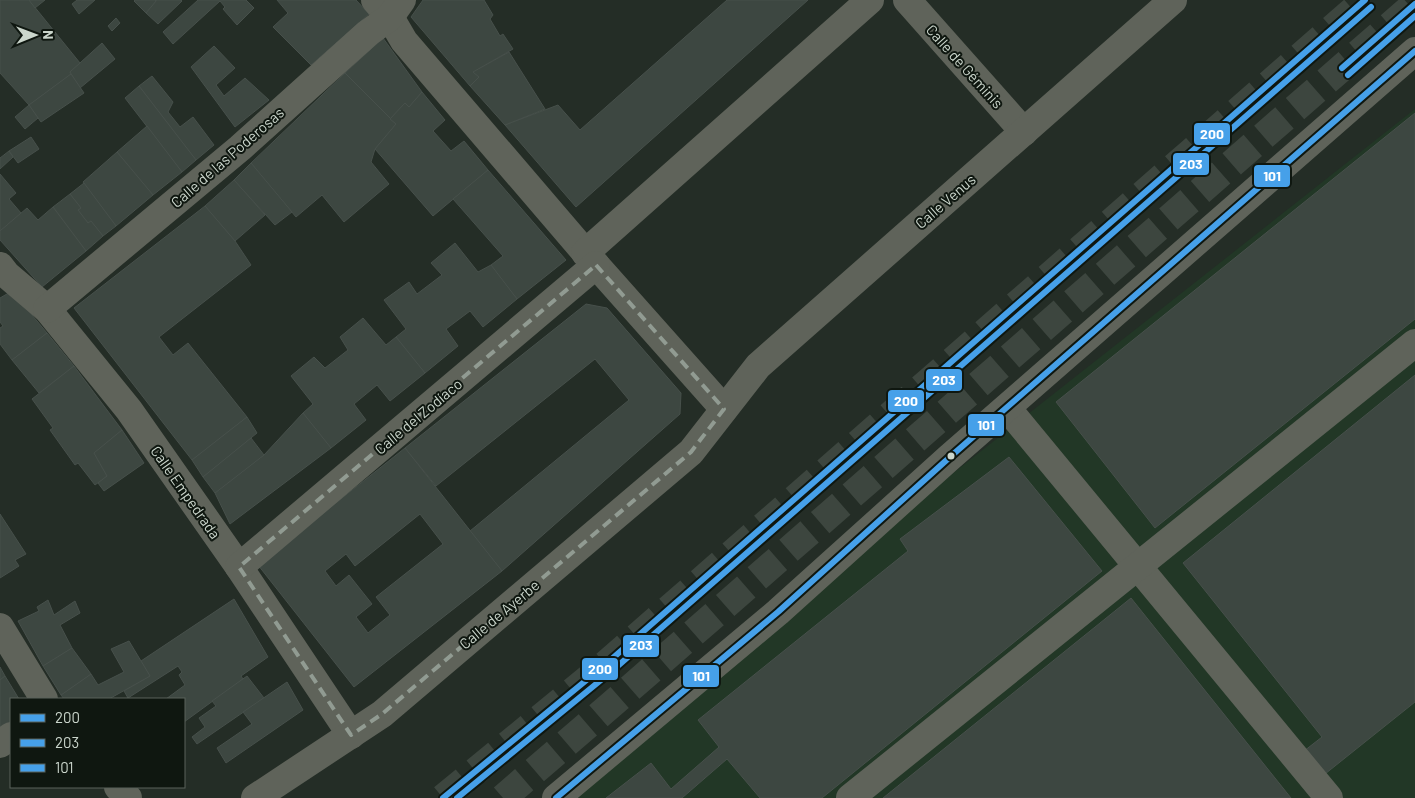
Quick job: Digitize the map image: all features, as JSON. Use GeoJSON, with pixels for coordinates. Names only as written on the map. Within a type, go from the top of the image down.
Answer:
{"type":"FeatureCollection","features":[{"type":"Feature","properties":{"kind":"street","name":"Calle del Zodíaco"},"geometry":{"type":"LineString","coordinates":[[239,567],[591,259],[870,0]]}},
{"type":"Feature","properties":{"kind":"street","name":"Calle de Géminis"},"geometry":{"type":"LineString","coordinates":[[907,0],[1024,132]]}},
{"type":"Feature","properties":{"kind":"street","name":"Calle Venus"},"geometry":{"type":"LineString","coordinates":[[724,409],[758,366],[1173,0]]}},
{"type":"Feature","properties":{"kind":"street"},"geometry":{"type":"LineString","coordinates":[[389,6],[404,41],[591,259],[724,409]]}},
{"type":"Feature","properties":{"kind":"street","name":"Calle de las Poderosas"},"geometry":{"type":"LineString","coordinates":[[47,309],[240,148],[368,33],[389,6]]}},
{"type":"Feature","properties":{"kind":"street"},"geometry":{"type":"LineString","coordinates":[[556,798],[778,612],[1007,408],[1415,51]]}},
{"type":"Feature","properties":{"kind":"street","name":"Calle Empedrada"},"geometry":{"type":"LineString","coordinates":[[2,274],[47,309],[129,410],[239,567],[351,735]]}},
{"type":"Feature","properties":{"kind":"street"},"geometry":{"type":"LineString","coordinates":[[850,798],[1415,343]]}},
{"type":"Feature","properties":{"kind":"street"},"geometry":{"type":"LineString","coordinates":[[1007,408],[1329,798]]}},
{"type":"Feature","properties":{"kind":"street","name":"Calle de Ayerbe"},"geometry":{"type":"LineString","coordinates":[[255,798],[382,714],[691,452],[724,409]]}},
{"type":"Feature","properties":{"kind":"street"},"geometry":{"type":"LineString","coordinates":[[0,627],[43,698]]}},
{"type":"Feature","properties":{"kind":"street"},"geometry":{"type":"LineString","coordinates":[[119,788],[128,798]]}},
{"type":"Feature","properties":{"kind":"highlighted area"},"geometry":{"type":"Polygon","coordinates":[[[596,265],[724,409],[691,452],[382,714],[351,735],[239,567],[596,265]]]}},
{"type":"Feature","properties":{"kind":"shaded area"},"geometry":{"type":"Polygon","coordinates":[[[1415,109],[1415,798],[541,798],[1415,109]]]}},
{"type":"Feature","properties":{"kind":"building"},"geometry":{"type":"Polygon","coordinates":[[[0,0],[29,0],[80,63],[70,72],[71,74],[29,105],[0,73],[0,0]]]}},
{"type":"Feature","properties":{"kind":"building"},"geometry":{"type":"Polygon","coordinates":[[[29,0],[45,0],[35,8],[29,0]]]}},
{"type":"Feature","properties":{"kind":"building"},"geometry":{"type":"Polygon","coordinates":[[[77,0],[95,0],[79,14],[72,4],[77,0]]]}},
{"type":"Feature","properties":{"kind":"building"},"geometry":{"type":"Polygon","coordinates":[[[135,0],[155,0],[156,1],[146,13],[135,0]]]}},
{"type":"Feature","properties":{"kind":"building"},"geometry":{"type":"Polygon","coordinates":[[[157,0],[182,1],[158,24],[146,13],[157,0]]]}},
{"type":"Feature","properties":{"kind":"building"},"geometry":{"type":"Polygon","coordinates":[[[198,0],[246,0],[254,8],[237,25],[223,9],[225,7],[220,1],[173,44],[163,32],[198,0]]]}},
{"type":"Feature","properties":{"kind":"building"},"geometry":{"type":"Polygon","coordinates":[[[277,0],[356,0],[369,14],[311,65],[273,27],[288,13],[277,0]]]}},
{"type":"Feature","properties":{"kind":"building"},"geometry":{"type":"Polygon","coordinates":[[[423,0],[484,0],[493,15],[490,19],[500,36],[503,34],[513,49],[473,72],[479,77],[470,86],[411,17],[423,0]]]}},
{"type":"Feature","properties":{"kind":"building"},"geometry":{"type":"Polygon","coordinates":[[[727,0],[808,0],[576,207],[505,125],[558,105],[580,130],[727,0]]]}},
{"type":"Feature","properties":{"kind":"building"},"geometry":{"type":"Polygon","coordinates":[[[116,18],[120,23],[112,31],[108,26],[116,18]]]}},
{"type":"Feature","properties":{"kind":"building"},"geometry":{"type":"Polygon","coordinates":[[[383,38],[422,92],[409,107],[405,103],[390,119],[345,73],[383,38]]]}},
{"type":"Feature","properties":{"kind":"building"},"geometry":{"type":"Polygon","coordinates":[[[102,43],[115,59],[80,88],[70,72],[102,43]]]}},
{"type":"Feature","properties":{"kind":"building"},"geometry":{"type":"Polygon","coordinates":[[[214,46],[235,68],[216,85],[224,96],[245,78],[269,100],[235,127],[191,67],[214,46]]]}},
{"type":"Feature","properties":{"kind":"building"},"geometry":{"type":"Polygon","coordinates":[[[509,52],[545,109],[505,125],[470,86],[479,77],[473,72],[509,52]]]}},
{"type":"Feature","properties":{"kind":"building"},"geometry":{"type":"Polygon","coordinates":[[[345,73],[396,124],[375,149],[371,162],[389,184],[344,222],[322,195],[296,217],[251,163],[345,73]]]}},
{"type":"Feature","properties":{"kind":"building"},"geometry":{"type":"Polygon","coordinates":[[[71,74],[84,93],[41,122],[29,105],[71,74]]]}},
{"type":"Feature","properties":{"kind":"building"},"geometry":{"type":"Polygon","coordinates":[[[152,76],[173,102],[168,112],[180,127],[193,117],[214,145],[196,160],[139,86],[152,76]]]}},
{"type":"Feature","properties":{"kind":"building"},"geometry":{"type":"Polygon","coordinates":[[[139,86],[196,160],[182,172],[125,98],[139,86]]]}},
{"type":"Feature","properties":{"kind":"building"},"geometry":{"type":"Polygon","coordinates":[[[422,92],[445,120],[433,131],[451,151],[464,141],[488,170],[433,216],[375,149],[396,124],[390,119],[405,103],[409,107],[422,92]]]}},
{"type":"Feature","properties":{"kind":"building"},"geometry":{"type":"Polygon","coordinates":[[[29,105],[38,118],[25,129],[15,117],[29,105]]]}},
{"type":"Feature","properties":{"kind":"building"},"geometry":{"type":"Polygon","coordinates":[[[1415,113],[1415,319],[1155,528],[1056,402],[1415,113]]]}},
{"type":"Feature","properties":{"kind":"building"},"geometry":{"type":"Polygon","coordinates":[[[147,126],[182,172],[153,195],[117,152],[147,126]]]}},
{"type":"Feature","properties":{"kind":"building"},"geometry":{"type":"Polygon","coordinates":[[[31,137],[39,149],[18,163],[9,151],[31,137]]]}},
{"type":"Feature","properties":{"kind":"building"},"geometry":{"type":"Polygon","coordinates":[[[9,151],[13,157],[0,169],[0,158],[9,151]]]}},
{"type":"Feature","properties":{"kind":"building"},"geometry":{"type":"Polygon","coordinates":[[[117,152],[153,195],[116,226],[83,182],[117,152]]]}},
{"type":"Feature","properties":{"kind":"building"},"geometry":{"type":"Polygon","coordinates":[[[251,163],[292,212],[275,225],[234,180],[251,163]]]}},
{"type":"Feature","properties":{"kind":"building"},"geometry":{"type":"Polygon","coordinates":[[[488,170],[566,260],[517,299],[491,265],[503,256],[453,199],[488,170]]]}},
{"type":"Feature","properties":{"kind":"building"},"geometry":{"type":"Polygon","coordinates":[[[0,174],[16,193],[9,199],[21,213],[0,231],[0,174]]]}},
{"type":"Feature","properties":{"kind":"building"},"geometry":{"type":"Polygon","coordinates":[[[234,180],[265,215],[235,241],[205,206],[234,180]]]}},
{"type":"Feature","properties":{"kind":"building"},"geometry":{"type":"Polygon","coordinates":[[[84,183],[116,226],[103,236],[91,221],[88,223],[78,210],[81,208],[70,194],[84,183]]]}},
{"type":"Feature","properties":{"kind":"building"},"geometry":{"type":"Polygon","coordinates":[[[70,194],[81,208],[78,210],[88,223],[91,221],[103,236],[86,251],[53,207],[70,194]]]}},
{"type":"Feature","properties":{"kind":"building"},"geometry":{"type":"Polygon","coordinates":[[[205,206],[235,241],[251,265],[159,337],[173,355],[188,343],[247,417],[192,460],[74,308],[205,206]]]}},
{"type":"Feature","properties":{"kind":"building"},"geometry":{"type":"Polygon","coordinates":[[[53,207],[86,251],[42,287],[0,240],[0,231],[27,208],[38,220],[53,207]]]}},
{"type":"Feature","properties":{"kind":"building"},"geometry":{"type":"Polygon","coordinates":[[[455,243],[478,272],[491,265],[517,299],[483,327],[470,311],[446,329],[458,346],[425,373],[396,337],[406,329],[384,300],[409,282],[417,294],[442,275],[431,263],[455,243]]]}},
{"type":"Feature","properties":{"kind":"building"},"geometry":{"type":"Polygon","coordinates":[[[12,291],[47,333],[12,360],[0,344],[0,328],[3,326],[0,322],[0,298],[12,291]]]}},
{"type":"Feature","properties":{"kind":"building"},"geometry":{"type":"Polygon","coordinates":[[[586,304],[607,308],[681,393],[680,414],[502,571],[470,531],[629,400],[595,359],[436,486],[405,448],[586,304]]]}},
{"type":"Feature","properties":{"kind":"building"},"geometry":{"type":"Polygon","coordinates":[[[363,318],[386,345],[396,337],[425,373],[390,401],[377,385],[354,404],[366,420],[331,448],[303,413],[313,404],[291,376],[314,357],[325,368],[348,350],[340,337],[363,318]]]}},
{"type":"Feature","properties":{"kind":"building"},"geometry":{"type":"Polygon","coordinates":[[[47,333],[74,366],[39,393],[12,360],[47,333]]]}},
{"type":"Feature","properties":{"kind":"building"},"geometry":{"type":"Polygon","coordinates":[[[74,366],[122,430],[94,453],[107,476],[95,485],[78,463],[75,465],[50,430],[53,428],[32,399],[74,366]]]}},
{"type":"Feature","properties":{"kind":"building"},"geometry":{"type":"Polygon","coordinates":[[[1415,375],[1415,702],[1325,774],[1304,751],[1322,737],[1183,563],[1415,375]]]}},
{"type":"Feature","properties":{"kind":"building"},"geometry":{"type":"Polygon","coordinates":[[[303,413],[331,448],[230,524],[215,493],[264,455],[303,413]]]}},
{"type":"Feature","properties":{"kind":"building"},"geometry":{"type":"Polygon","coordinates":[[[247,417],[257,433],[203,477],[192,460],[247,417]]]}},
{"type":"Feature","properties":{"kind":"building"},"geometry":{"type":"Polygon","coordinates":[[[122,430],[144,463],[104,491],[98,483],[107,476],[94,453],[122,430]]]}},
{"type":"Feature","properties":{"kind":"building"},"geometry":{"type":"Polygon","coordinates":[[[251,438],[264,455],[215,493],[203,477],[251,438]]]}},
{"type":"Feature","properties":{"kind":"building"},"geometry":{"type":"Polygon","coordinates":[[[405,448],[502,571],[354,687],[258,565],[405,448]],[[420,514],[355,566],[346,554],[325,571],[336,586],[349,575],[372,604],[356,617],[368,633],[390,615],[376,597],[443,544],[420,514]]]}},
{"type":"Feature","properties":{"kind":"building"},"geometry":{"type":"Polygon","coordinates":[[[1009,457],[1102,571],[822,798],[760,798],[727,759],[682,798],[606,798],[651,763],[671,789],[719,747],[698,720],[908,551],[900,539],[1009,457]]]}},
{"type":"Feature","properties":{"kind":"building"},"geometry":{"type":"Polygon","coordinates":[[[0,514],[26,554],[15,560],[19,566],[0,578],[0,514]]]}},
{"type":"Feature","properties":{"kind":"building"},"geometry":{"type":"Polygon","coordinates":[[[1131,598],[1291,798],[883,798],[1131,598]]]}},
{"type":"Feature","properties":{"kind":"building"},"geometry":{"type":"Polygon","coordinates":[[[234,599],[268,657],[241,676],[243,679],[185,721],[185,698],[167,698],[185,685],[179,675],[182,672],[178,666],[128,698],[124,691],[150,676],[141,661],[234,599]]]}},
{"type":"Feature","properties":{"kind":"building"},"geometry":{"type":"Polygon","coordinates":[[[48,600],[54,615],[75,601],[80,613],[60,625],[72,648],[43,666],[18,621],[39,611],[37,607],[48,600]]]}},
{"type":"Feature","properties":{"kind":"building"},"geometry":{"type":"Polygon","coordinates":[[[129,641],[150,676],[111,698],[63,698],[61,695],[91,674],[98,685],[124,672],[111,649],[129,641]]]}},
{"type":"Feature","properties":{"kind":"building"},"geometry":{"type":"Polygon","coordinates":[[[72,648],[91,674],[61,695],[43,666],[72,648]]]}},
{"type":"Feature","properties":{"kind":"building"},"geometry":{"type":"Polygon","coordinates":[[[0,667],[5,676],[0,680],[0,667]]]}},
{"type":"Feature","properties":{"kind":"building"},"geometry":{"type":"Polygon","coordinates":[[[5,676],[18,698],[10,698],[10,722],[0,731],[0,680],[5,676]]]}},
{"type":"Feature","properties":{"kind":"building"},"geometry":{"type":"Polygon","coordinates":[[[247,676],[264,698],[197,744],[192,737],[205,727],[199,718],[216,706],[212,701],[247,676]]]}},
{"type":"Feature","properties":{"kind":"building"},"geometry":{"type":"Polygon","coordinates":[[[287,682],[303,710],[226,763],[217,748],[252,724],[243,712],[287,682]]]}},
{"type":"Feature","properties":{"kind":"tunnel"},"geometry":{"type":"LineString","coordinates":[[443,798],[606,664],[1365,0]]}},
{"type":"Feature","properties":{"kind":"tunnel"},"geometry":{"type":"LineString","coordinates":[[503,798],[1415,4]]}},
{"type":"Feature","properties":{"kind":"transit line","name":"200"},"geometry":{"type":"LineString","coordinates":[[443,798],[606,664],[1365,0]]}},
{"type":"Feature","properties":{"kind":"transit line","name":"200"},"geometry":{"type":"LineString","coordinates":[[1342,68],[1415,4]]}},
{"type":"Feature","properties":{"kind":"transit line","name":"203"},"geometry":{"type":"LineString","coordinates":[[457,798],[612,671],[1371,7]]}},
{"type":"Feature","properties":{"kind":"transit line","name":"203"},"geometry":{"type":"LineString","coordinates":[[1348,75],[1415,16]]}},
{"type":"Feature","properties":{"kind":"transit line","name":"101"},"geometry":{"type":"LineString","coordinates":[[556,798],[778,612],[950,457],[1415,51]]}}]}
